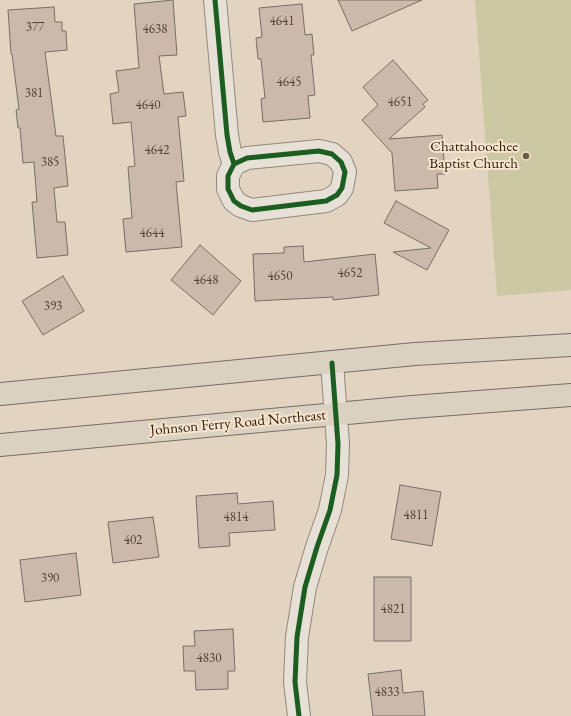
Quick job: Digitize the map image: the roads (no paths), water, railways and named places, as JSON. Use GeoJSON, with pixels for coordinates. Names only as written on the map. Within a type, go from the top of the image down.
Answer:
{"type":"FeatureCollection","features":[{"type":"Feature","properties":{"kind":"main road"},"geometry":{"type":"LineString","coordinates":[[0,394],[415,354],[571,345]]}},
{"type":"Feature","properties":{"kind":"main road","name":"Johnson Ferry Road Northeast"},"geometry":{"type":"LineString","coordinates":[[0,445],[412,407],[571,396]]}},
{"type":"Feature","properties":{"kind":"street"},"geometry":{"type":"LineString","coordinates":[[215,0],[227,135],[234,164],[228,176],[228,189],[234,201],[241,206],[252,210],[326,201],[337,195],[342,188],[345,172],[341,162],[332,154],[319,151],[247,158],[234,164]]}},
{"type":"Feature","properties":{"kind":"street"},"geometry":{"type":"LineString","coordinates":[[299,716],[296,682],[297,636],[305,587],[330,510],[337,475],[338,444],[332,363]]}},
{"type":"Feature","properties":{"kind":"place","name":"Chattahoochee Baptist Church"},"geometry":{"type":"Point","coordinates":[526,156]}}]}
